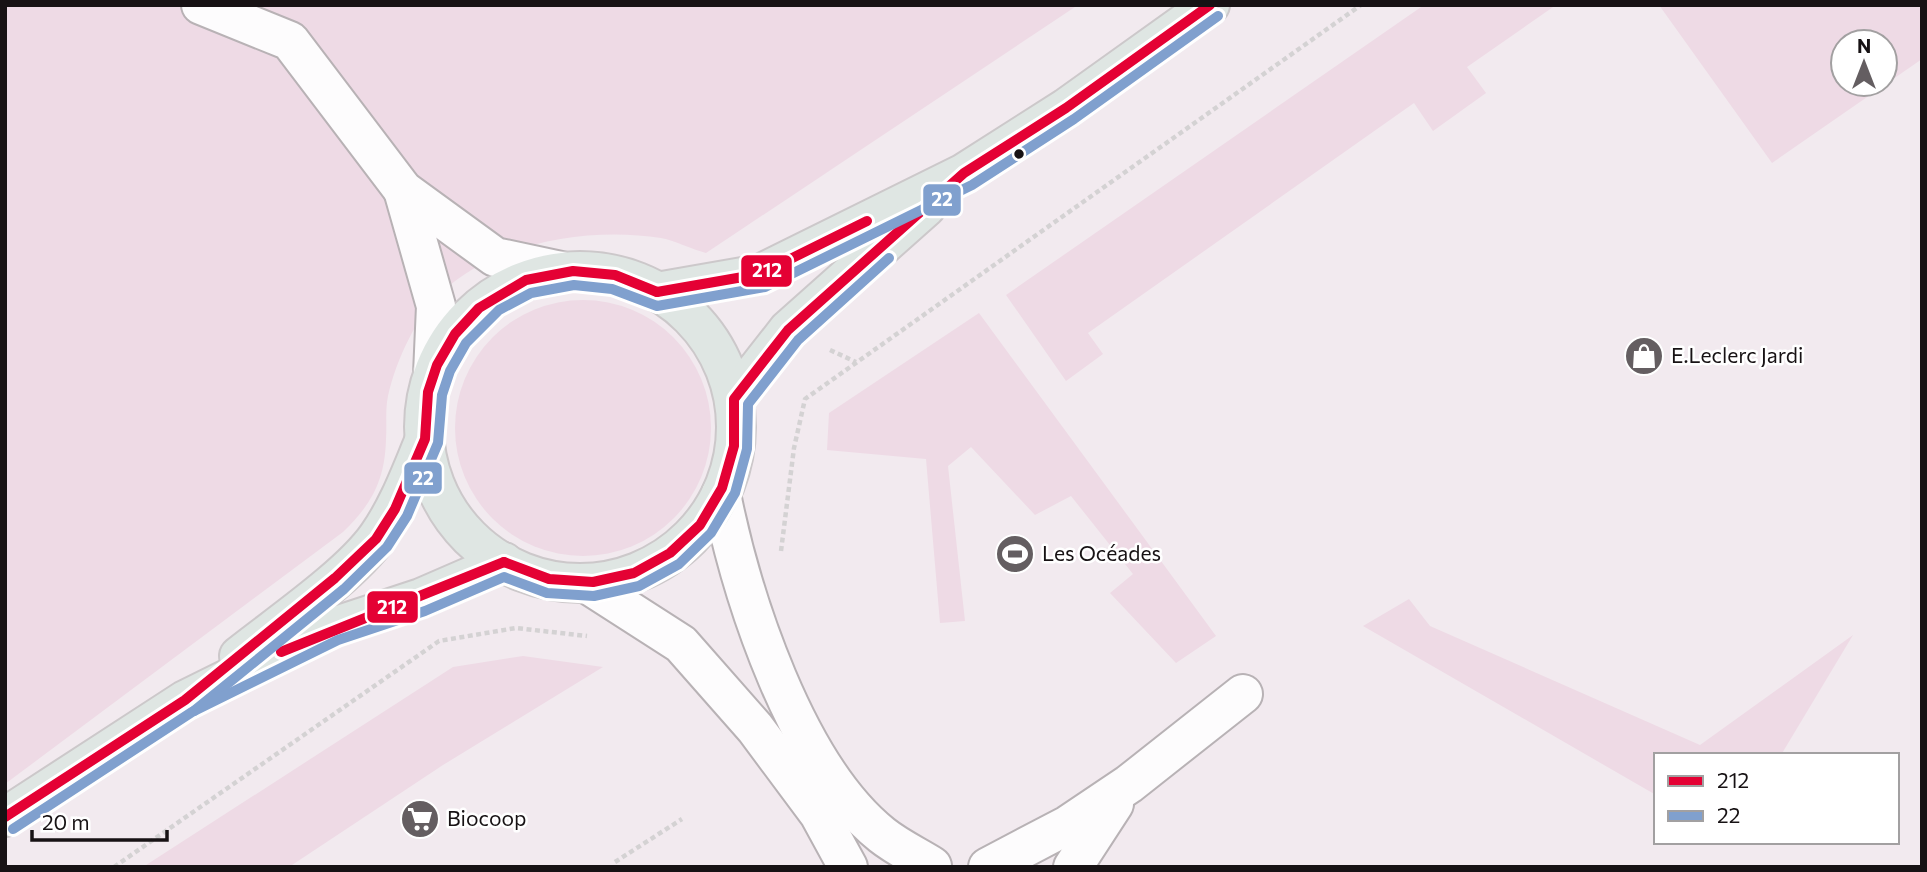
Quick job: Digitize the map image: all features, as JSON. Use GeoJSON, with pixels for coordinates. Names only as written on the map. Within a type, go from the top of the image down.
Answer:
{"type":"FeatureCollection","features":[{"type":"Feature","properties":{"kind":"main road"},"geometry":{"type":"LineString","coordinates":[[657,292],[760,274],[964,173],[1066,108],[1210,5]]}},
{"type":"Feature","properties":{"kind":"main road"},"geometry":{"type":"LineString","coordinates":[[734,399],[788,330],[964,173]]}},
{"type":"Feature","properties":{"kind":"main road"},"geometry":{"type":"LineString","coordinates":[[566,272],[615,275],[657,292],[688,315],[711,342],[724,366],[734,399],[736,443],[720,494],[704,522],[668,556],[632,574],[586,583],[551,580],[504,562],[473,540],[447,508],[430,468],[425,439],[425,413],[433,374],[455,334],[491,299],[526,280],[566,272]]}},
{"type":"Feature","properties":{"kind":"main road"},"geometry":{"type":"LineString","coordinates":[[5,817],[185,700],[335,578],[376,539],[396,509],[425,439]]}},
{"type":"Feature","properties":{"kind":"main road"},"geometry":{"type":"LineString","coordinates":[[185,700],[333,627],[421,598],[504,562]]}},
{"type":"Feature","properties":{"kind":"street"},"geometry":{"type":"LineString","coordinates":[[201,5],[290,41],[403,190],[495,257],[566,272]]}},
{"type":"Feature","properties":{"kind":"street"},"geometry":{"type":"LineString","coordinates":[[403,190],[436,306],[433,374]]}},
{"type":"Feature","properties":{"kind":"street"},"geometry":{"type":"LineString","coordinates":[[720,494],[734,556],[749,605],[782,683],[821,763],[849,802],[882,835],[932,866]]}},
{"type":"Feature","properties":{"kind":"street"},"geometry":{"type":"LineString","coordinates":[[586,583],[681,644],[763,738],[819,814],[848,867]]}},
{"type":"Feature","properties":{"kind":"street"},"geometry":{"type":"LineString","coordinates":[[988,867],[1068,825],[1129,784],[1243,694]]}},
{"type":"Feature","properties":{"kind":"street"},"geometry":{"type":"LineString","coordinates":[[1073,867],[1129,784]]}},
{"type":"Feature","properties":{"kind":"street"},"geometry":{"type":"LineString","coordinates":[[926,867],[942,867]]}},
{"type":"Feature","properties":{"kind":"path"},"geometry":{"type":"LineString","coordinates":[[781,553],[794,448],[805,399],[1361,5]]}},
{"type":"Feature","properties":{"kind":"path"},"geometry":{"type":"LineString","coordinates":[[114,867],[439,641],[516,628],[597,637]]}},
{"type":"Feature","properties":{"kind":"path"},"geometry":{"type":"LineString","coordinates":[[615,862],[682,819]]}},
{"type":"Feature","properties":{"kind":"shaded area"},"geometry":{"type":"Polygon","coordinates":[[[5,5],[1078,5],[706,253],[661,238],[634,235],[576,237],[518,249],[466,273],[434,300],[402,353],[388,396],[385,454],[380,479],[369,501],[353,522],[5,784],[5,5]]]}},
{"type":"Feature","properties":{"kind":"shaded area"},"geometry":{"type":"Polygon","coordinates":[[[1424,5],[1556,5],[1467,67],[1486,93],[1433,131],[1414,103],[1088,333],[1103,354],[1066,381],[1006,295],[1424,5]]]}},
{"type":"Feature","properties":{"kind":"shaded area"},"geometry":{"type":"Polygon","coordinates":[[[1659,5],[1922,5],[1922,59],[1899,75],[1899,28],[1829,28],[1829,98],[1866,98],[1772,163],[1659,5]]]}},
{"type":"Feature","properties":{"kind":"shaded area"},"geometry":{"type":"Polygon","coordinates":[[[583,300],[620,306],[643,315],[664,329],[682,347],[701,379],[711,428],[705,465],[696,488],[682,509],[664,527],[632,546],[583,556],[546,550],[523,541],[502,527],[484,509],[465,477],[455,428],[461,391],[470,368],[484,347],[502,329],[534,310],[583,300]]]}},
{"type":"Feature","properties":{"kind":"shaded area"},"geometry":{"type":"Polygon","coordinates":[[[979,313],[1216,636],[1176,663],[1110,593],[1133,574],[1071,496],[1035,515],[971,447],[948,466],[965,621],[940,623],[926,459],[827,450],[829,413],[979,313]]]}},
{"type":"Feature","properties":{"kind":"shaded area"},"geometry":{"type":"Polygon","coordinates":[[[1409,599],[1430,626],[1700,745],[1853,635],[1782,753],[1654,753],[1654,794],[1363,626],[1409,599]]]}},
{"type":"Feature","properties":{"kind":"shaded area"},"geometry":{"type":"Polygon","coordinates":[[[523,656],[603,667],[443,765],[289,867],[143,867],[453,667],[523,656]]]}},
{"type":"Feature","properties":{"kind":"transit line","name":"212"},"geometry":{"type":"LineString","coordinates":[[504,562],[549,579],[593,582],[634,573],[670,553],[700,525],[722,488],[734,446],[734,399],[788,330],[964,173],[1066,108],[1210,5]]}},
{"type":"Feature","properties":{"kind":"transit line","name":"22"},"geometry":{"type":"LineString","coordinates":[[194,711],[344,589],[387,547],[407,516],[438,443],[442,395],[450,371],[466,343],[499,310],[531,293],[574,285],[612,289],[657,306],[765,287],[972,185],[1074,119],[1218,16]]}},
{"type":"Feature","properties":{"kind":"transit line","name":"212"},"geometry":{"type":"LineString","coordinates":[[657,292],[760,274],[867,221]]}},
{"type":"Feature","properties":{"kind":"transit line","name":"22"},"geometry":{"type":"LineString","coordinates":[[13,829],[192,712],[338,640],[425,611],[504,577],[547,593],[594,596],[639,586],[679,564],[711,533],[735,493],[747,449],[748,404],[798,340],[889,258]]}},
{"type":"Feature","properties":{"kind":"transit line","name":"212"},"geometry":{"type":"LineString","coordinates":[[5,817],[185,700],[335,578],[376,539],[395,509],[425,439],[428,392],[437,365],[455,334],[479,308],[526,280],[573,271],[615,275],[657,292]]}},
{"type":"Feature","properties":{"kind":"transit line","name":"212"},"geometry":{"type":"LineString","coordinates":[[281,652],[504,562]]}},
{"type":"Feature","properties":{"kind":"place","name":"E.Leclerc Jardi"},"geometry":{"type":"Point","coordinates":[1644,356]}},
{"type":"Feature","properties":{"kind":"place","name":"Les Océades"},"geometry":{"type":"Point","coordinates":[1015,554]}},
{"type":"Feature","properties":{"kind":"place","name":"Biocoop"},"geometry":{"type":"Point","coordinates":[420,819]}}]}
